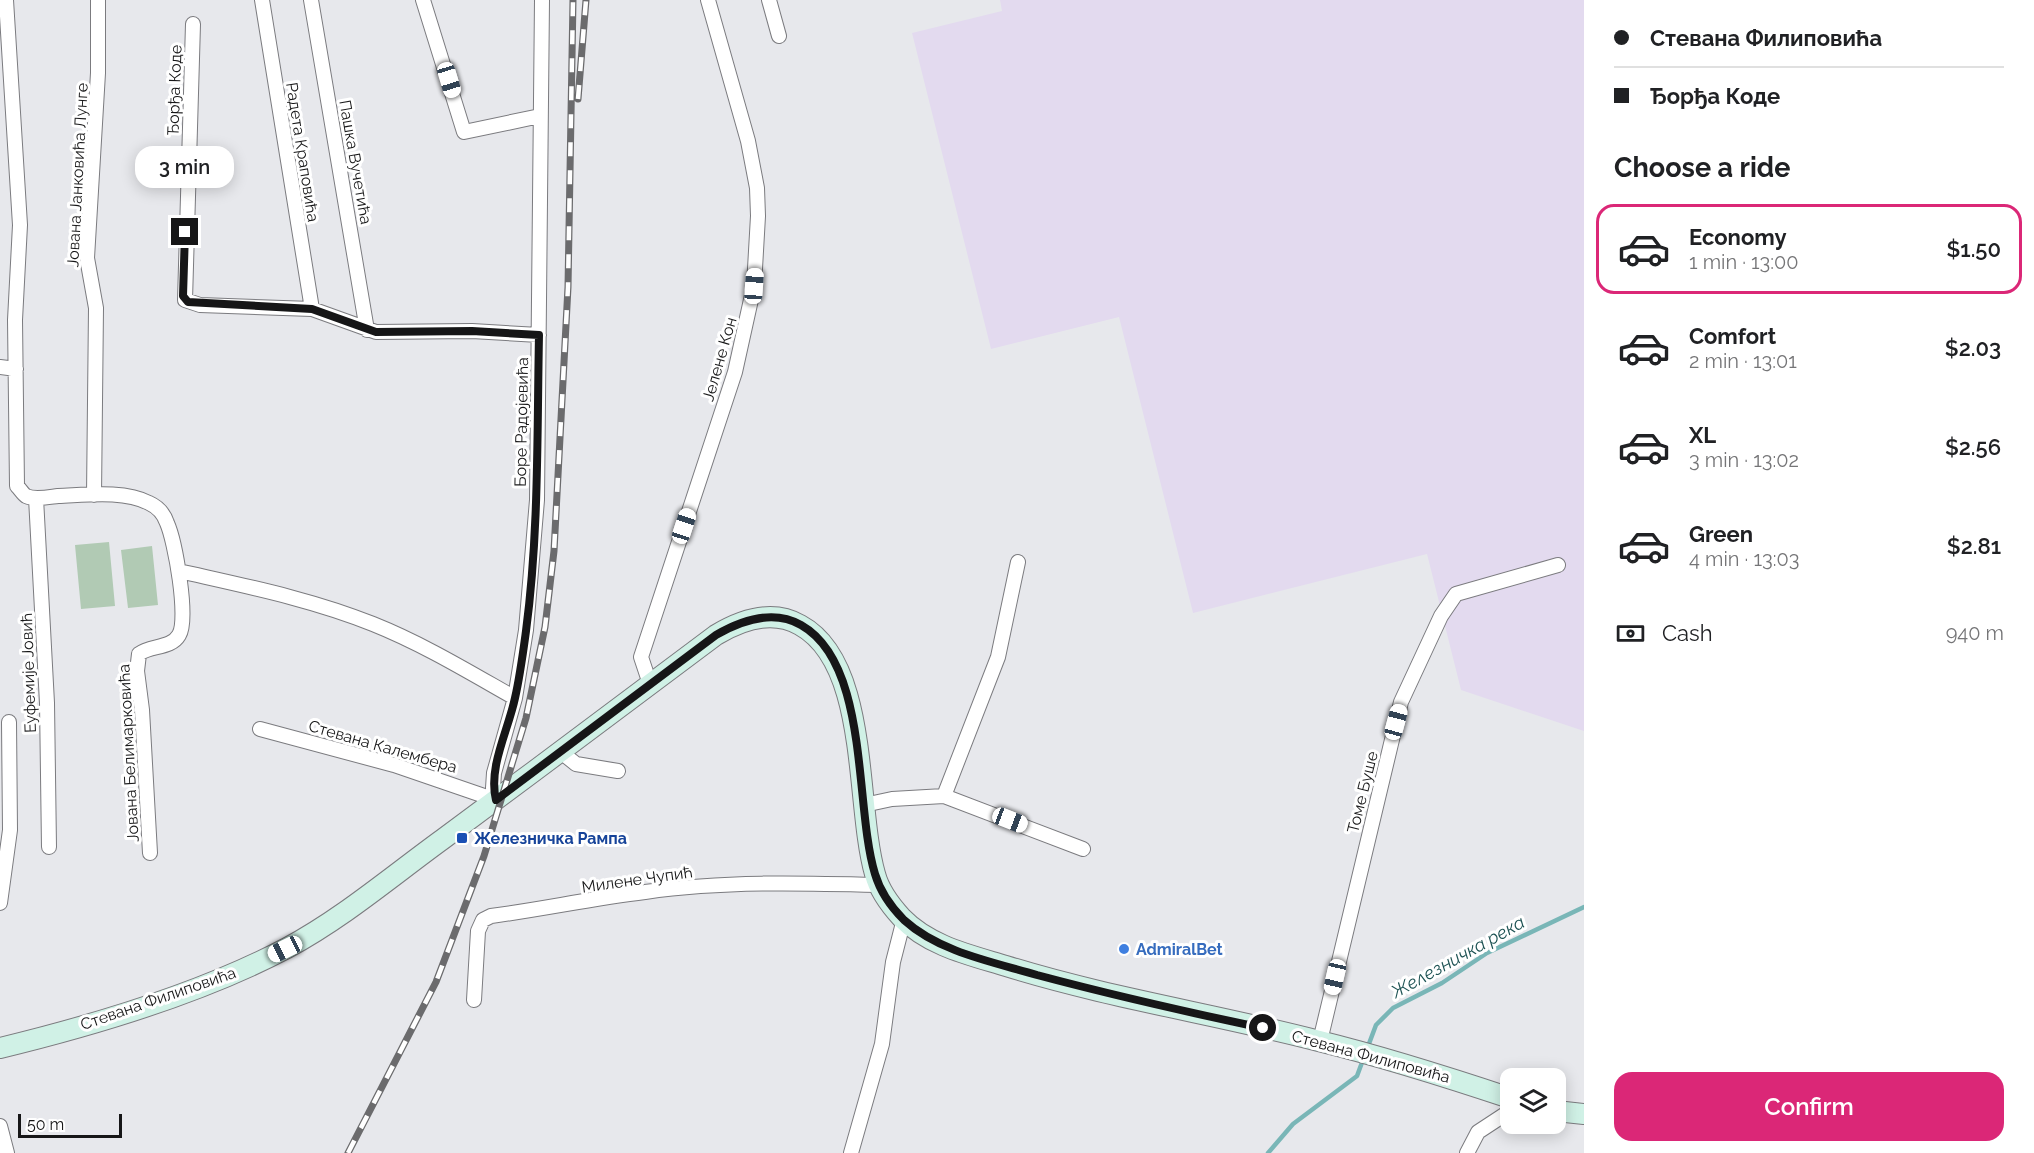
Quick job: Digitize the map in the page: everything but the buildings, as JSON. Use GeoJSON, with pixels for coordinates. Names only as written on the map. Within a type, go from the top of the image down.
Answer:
{"type":"FeatureCollection","features":[{"type":"Feature","properties":{"kind":"main road","name":"Стевана Филиповића"},"geometry":{"type":"LineString","coordinates":[[0,1047],[92,1023],[189,991],[285,949],[358,902],[731,626],[769,616],[789,619],[820,639],[842,676],[850,703],[872,860],[879,885],[904,919],[922,934],[944,946],[1019,970],[1123,997],[1320,1041],[1393,1060],[1500,1095]]}},
{"type":"Feature","properties":{"kind":"main road"},"geometry":{"type":"LineString","coordinates":[[1566,1112],[1584,1114]]}},
{"type":"Feature","properties":{"kind":"street","name":"Еуфемије Јовић"},"geometry":{"type":"LineString","coordinates":[[6,0],[20,225],[15,320],[17,486],[31,497],[47,703],[49,847]]}},
{"type":"Feature","properties":{"kind":"street","name":"Јована Јанковића Лунге"},"geometry":{"type":"LineString","coordinates":[[94,495],[96,308],[87,258],[98,73],[98,0]]}},
{"type":"Feature","properties":{"kind":"street","name":"Радета Краповића"},"geometry":{"type":"LineString","coordinates":[[262,0],[312,309]]}},
{"type":"Feature","properties":{"kind":"street","name":"Пашка Вучетића"},"geometry":{"type":"LineString","coordinates":[[311,0],[368,330]]}},
{"type":"Feature","properties":{"kind":"street"},"geometry":{"type":"LineString","coordinates":[[423,0],[464,132],[540,116]]}},
{"type":"Feature","properties":{"kind":"street","name":"Боре Радојевића"},"geometry":{"type":"LineString","coordinates":[[496,800],[493,788],[494,773],[515,698],[526,630],[534,542],[539,335],[542,0]]}},
{"type":"Feature","properties":{"kind":"street","name":"Јелене Кон"},"geometry":{"type":"LineString","coordinates":[[650,684],[641,657],[735,372],[754,286],[757,188],[748,141],[708,0]]}},
{"type":"Feature","properties":{"kind":"street"},"geometry":{"type":"LineString","coordinates":[[769,0],[779,36]]}},
{"type":"Feature","properties":{"kind":"street","name":"Ђорђа Коде"},"geometry":{"type":"LineString","coordinates":[[193,24],[185,300],[200,304],[312,309]]}},
{"type":"Feature","properties":{"kind":"street"},"geometry":{"type":"LineString","coordinates":[[312,309],[368,330],[539,335]]}},
{"type":"Feature","properties":{"kind":"street"},"geometry":{"type":"LineString","coordinates":[[0,367],[16,369]]}},
{"type":"Feature","properties":{"kind":"street"},"geometry":{"type":"LineString","coordinates":[[31,497],[94,495],[132,498],[150,503],[161,512],[168,524],[179,571],[299,598],[374,624],[459,666],[515,698]]}},
{"type":"Feature","properties":{"kind":"street"},"geometry":{"type":"LineString","coordinates":[[944,796],[998,657],[1018,562]]}},
{"type":"Feature","properties":{"kind":"street","name":"Томе Буше"},"geometry":{"type":"LineString","coordinates":[[1320,1041],[1401,702],[1441,616],[1456,594],[1558,565]]}},
{"type":"Feature","properties":{"kind":"street","name":"Јована Белимарковића"},"geometry":{"type":"LineString","coordinates":[[150,853],[138,663],[139,654],[144,650],[172,642],[181,631],[179,571]]}},
{"type":"Feature","properties":{"kind":"street"},"geometry":{"type":"LineString","coordinates":[[1,898],[10,830],[9,722]]}},
{"type":"Feature","properties":{"kind":"street","name":"Стевана Калембера"},"geometry":{"type":"LineString","coordinates":[[260,729],[393,765],[496,800]]}},
{"type":"Feature","properties":{"kind":"street"},"geometry":{"type":"LineString","coordinates":[[561,752],[576,764],[618,771]]}},
{"type":"Feature","properties":{"kind":"street"},"geometry":{"type":"LineString","coordinates":[[864,805],[892,799],[944,796],[1083,849]]}},
{"type":"Feature","properties":{"kind":"street","name":"Милене Чупић"},"geometry":{"type":"LineString","coordinates":[[474,1000],[478,931],[483,920],[491,916],[644,892],[706,886],[765,883],[879,885]]}},
{"type":"Feature","properties":{"kind":"street"},"geometry":{"type":"LineString","coordinates":[[851,1153],[882,1044],[893,962],[904,919]]}},
{"type":"Feature","properties":{"kind":"street"},"geometry":{"type":"LineString","coordinates":[[1467,1153],[1478,1132],[1500,1118]]}},
{"type":"Feature","properties":{"kind":"street"},"geometry":{"type":"LineString","coordinates":[[0,1126],[7,1153]]}},
{"type":"Feature","properties":{"kind":"shaded area"},"geometry":{"type":"Polygon","coordinates":[[[1000,0],[1584,0],[1584,731],[1461,690],[1427,554],[1193,613],[1119,317],[991,349],[912,33],[1002,11],[1000,0]]]}},
{"type":"Feature","properties":{"kind":"green space"},"geometry":{"type":"Polygon","coordinates":[[[109,542],[115,606],[81,609],[75,545],[109,542]]]}},
{"type":"Feature","properties":{"kind":"green space"},"geometry":{"type":"Polygon","coordinates":[[[152,546],[158,605],[128,608],[121,550],[152,546]]]}},
{"type":"Feature","properties":{"kind":"waterway","name":"Железничка река"},"geometry":{"type":"LineString","coordinates":[[1367,1049],[1376,1025],[1393,1008],[1442,983],[1487,953],[1584,907]]}},
{"type":"Feature","properties":{"kind":"waterway","name":"Железничка река"},"geometry":{"type":"LineString","coordinates":[[1268,1153],[1293,1124],[1357,1076],[1364,1057]]}},
{"type":"Feature","properties":{"kind":"railway"},"geometry":{"type":"LineString","coordinates":[[348,1153],[436,982],[484,856],[526,718],[545,627],[554,551],[568,287],[573,0]]}},
{"type":"Feature","properties":{"kind":"railway"},"geometry":{"type":"LineString","coordinates":[[578,99],[586,0]]}},
{"type":"Feature","properties":{"kind":"place","name":"Железничка Рампа"},"geometry":{"type":"Point","coordinates":[462,838]}},
{"type":"Feature","properties":{"kind":"place","name":"AdmiralBet"},"geometry":{"type":"Point","coordinates":[1124,949]}},
{"type":"Feature","properties":{"kind":"route"},"geometry":{"type":"LineString","coordinates":[[185,232],[183,296],[188,302],[312,309],[376,332],[472,331],[539,335],[537,500],[533,562],[526,630],[515,698],[494,773],[493,788],[496,800],[716,635],[750,619],[769,616],[789,619],[813,632],[820,639],[842,676],[850,703],[874,873],[887,898],[904,919],[922,934],[944,946],[1019,970],[1123,997],[1263,1028]]}}]}
